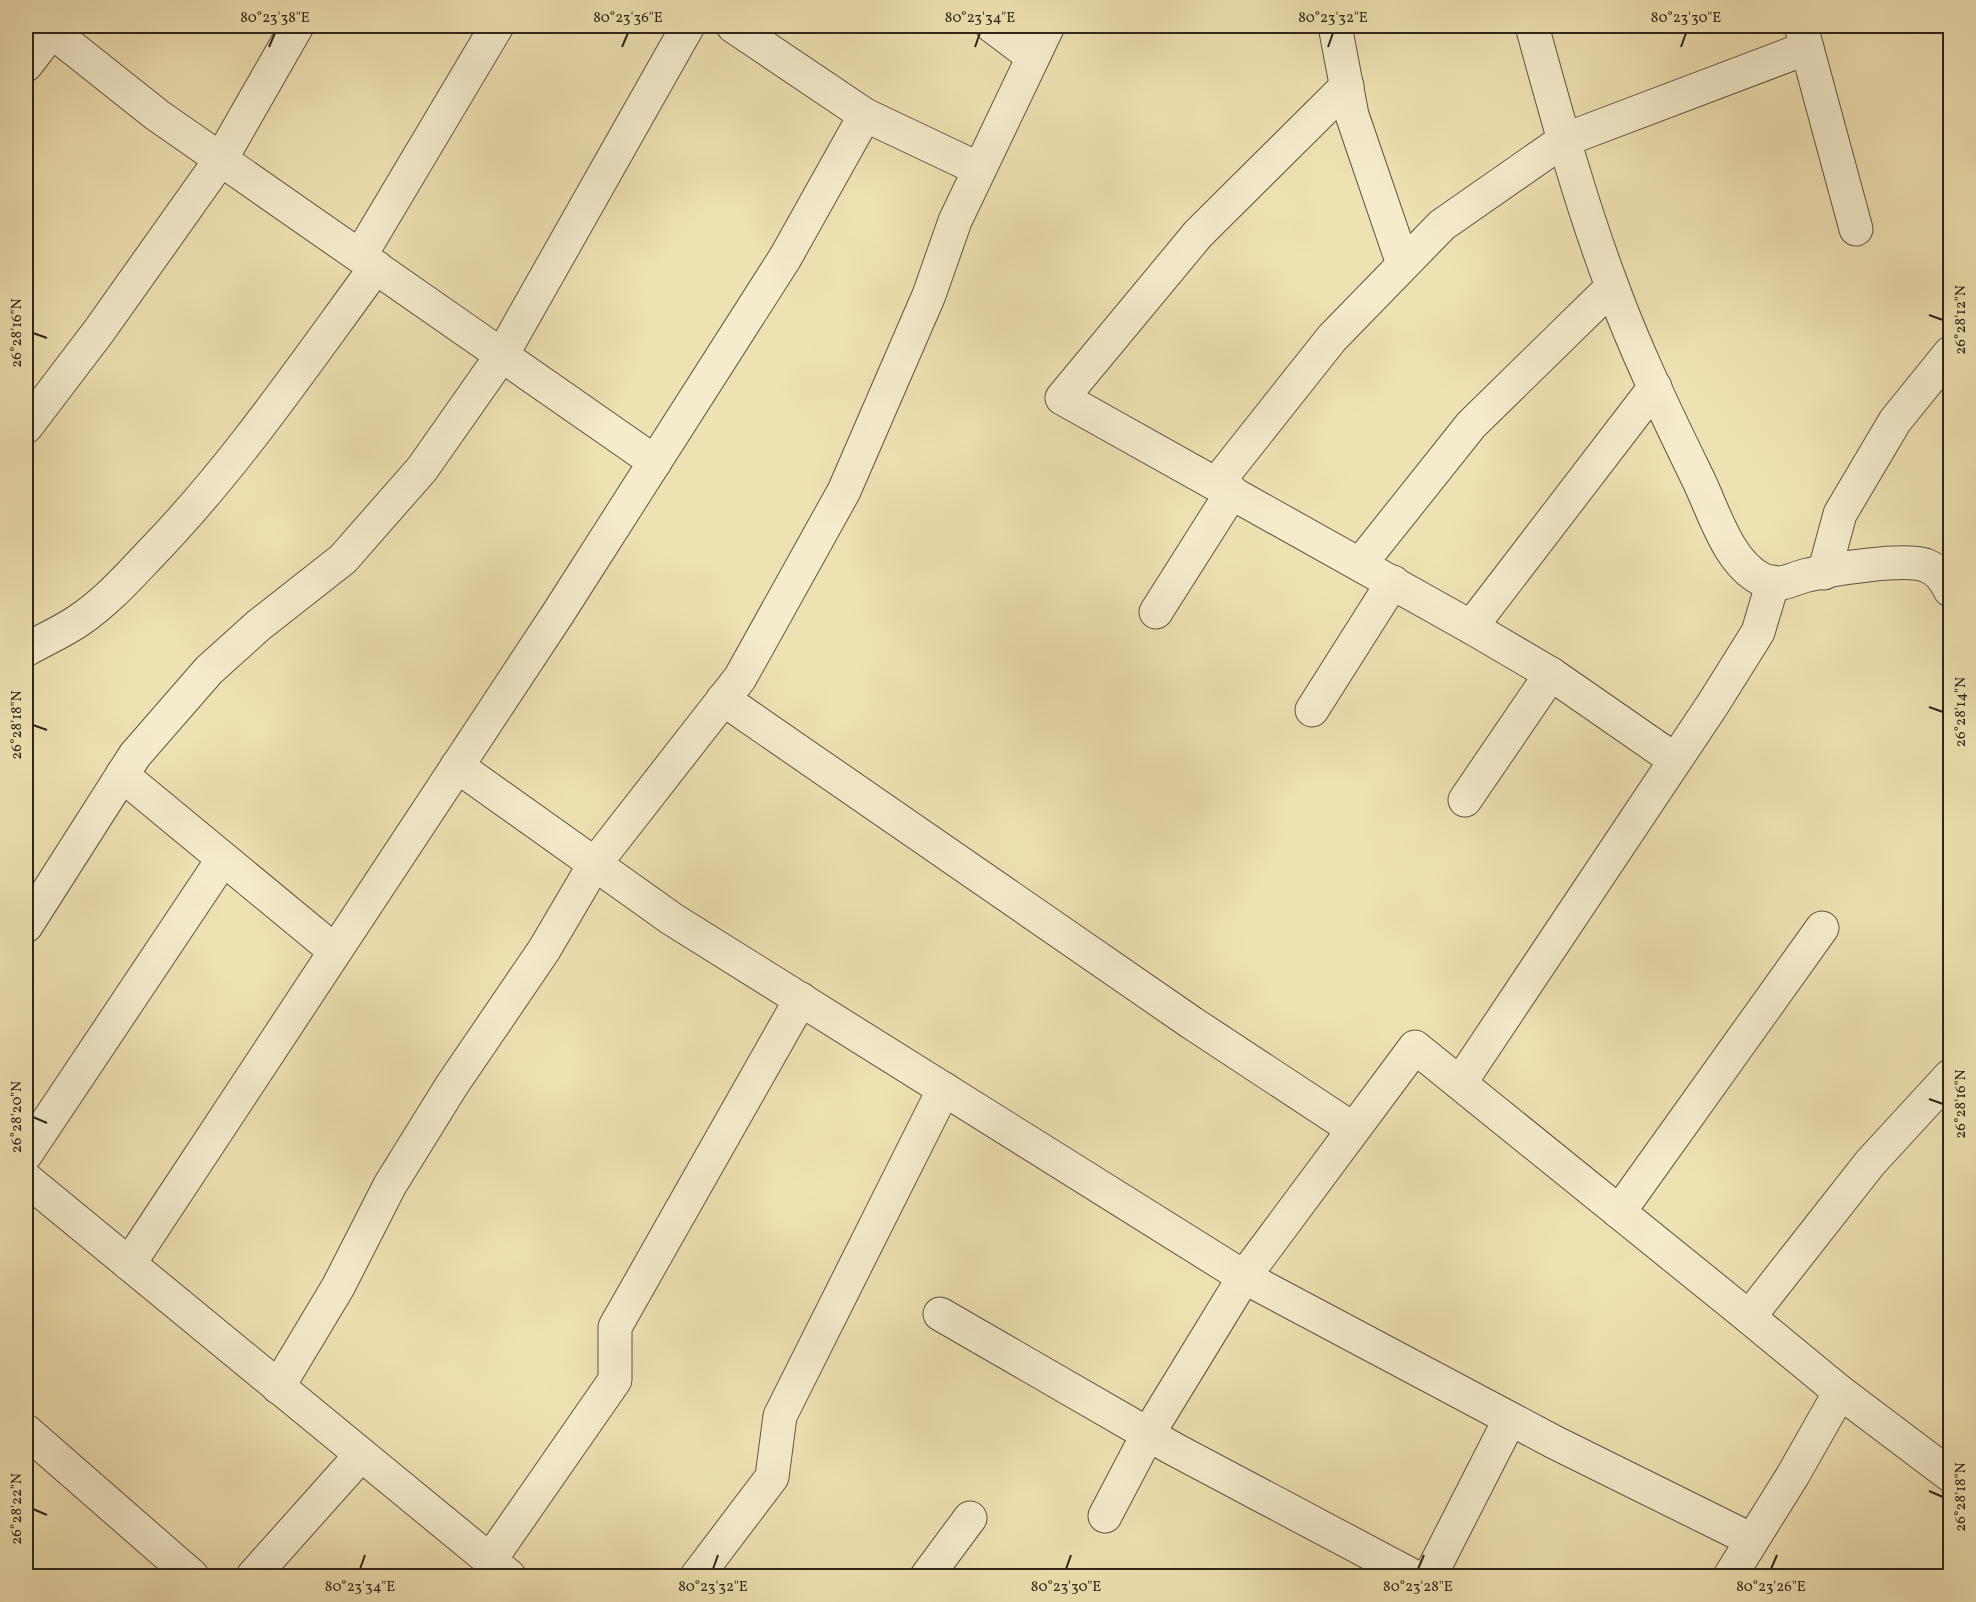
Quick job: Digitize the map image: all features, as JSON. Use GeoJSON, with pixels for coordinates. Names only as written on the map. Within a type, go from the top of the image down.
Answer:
{"type":"FeatureCollection","features":[{"type":"Feature","properties":{"kind":"street"},"geometry":{"type":"LineString","coordinates":[[26,427],[99,331],[221,159],[297,26]]}},
{"type":"Feature","properties":{"kind":"street"},"geometry":{"type":"LineString","coordinates":[[26,650],[76,623],[122,584],[190,513],[223,473],[368,262],[497,26]]}},
{"type":"Feature","properties":{"kind":"street"},"geometry":{"type":"LineString","coordinates":[[26,926],[135,755],[208,670],[259,624],[343,559],[422,470],[502,355],[688,26]]}},
{"type":"Feature","properties":{"kind":"street"},"geometry":{"type":"LineString","coordinates":[[734,26],[865,115],[979,169]]}},
{"type":"Feature","properties":{"kind":"street"},"geometry":{"type":"LineString","coordinates":[[992,26],[1032,56]]}},
{"type":"Feature","properties":{"kind":"street"},"geometry":{"type":"LineString","coordinates":[[278,1387],[338,1287],[390,1185],[452,1085],[544,950],[594,865],[740,678],[844,491],[929,295],[955,221],[1048,26]]}},
{"type":"Feature","properties":{"kind":"street"},"geometry":{"type":"LineString","coordinates":[[1335,26],[1352,115],[1403,264]]}},
{"type":"Feature","properties":{"kind":"street"},"geometry":{"type":"LineString","coordinates":[[1532,26],[1564,140],[1612,287],[1655,387],[1732,549],[1747,570],[1763,580],[1783,585],[1807,575],[1882,564],[1924,565],[1941,573],[1950,590]]}},
{"type":"Feature","properties":{"kind":"street"},"geometry":{"type":"LineString","coordinates":[[26,65],[51,28],[157,116],[655,462]]}},
{"type":"Feature","properties":{"kind":"street"},"geometry":{"type":"LineString","coordinates":[[1156,612],[1225,487],[1332,338],[1442,225],[1564,140],[1804,37],[1856,229]]}},
{"type":"Feature","properties":{"kind":"street"},"geometry":{"type":"LineString","coordinates":[[1347,86],[1198,234],[1062,398],[1472,627],[1551,674],[1675,760]]}},
{"type":"Feature","properties":{"kind":"street"},"geometry":{"type":"LineString","coordinates":[[129,1264],[655,462],[784,258],[865,115]]}},
{"type":"Feature","properties":{"kind":"street"},"geometry":{"type":"LineString","coordinates":[[1361,563],[1471,425],[1612,287]]}},
{"type":"Feature","properties":{"kind":"street"},"geometry":{"type":"LineString","coordinates":[[1824,573],[1840,514],[1895,421],[1950,353]]}},
{"type":"Feature","properties":{"kind":"street"},"geometry":{"type":"LineString","coordinates":[[1472,627],[1655,387]]}},
{"type":"Feature","properties":{"kind":"street"},"geometry":{"type":"LineString","coordinates":[[1312,710],[1393,582]]}},
{"type":"Feature","properties":{"kind":"street"},"geometry":{"type":"LineString","coordinates":[[1461,1083],[1713,704],[1758,632],[1773,582]]}},
{"type":"Feature","properties":{"kind":"street"},"geometry":{"type":"LineString","coordinates":[[1465,800],[1551,674]]}},
{"type":"Feature","properties":{"kind":"street"},"geometry":{"type":"LineString","coordinates":[[723,699],[1192,1023],[1353,1130]]}},
{"type":"Feature","properties":{"kind":"street"},"geometry":{"type":"LineString","coordinates":[[457,766],[672,919],[1244,1277],[1510,1419],[1752,1540]]}},
{"type":"Feature","properties":{"kind":"street"},"geometry":{"type":"LineString","coordinates":[[122,775],[335,951]]}},
{"type":"Feature","properties":{"kind":"street"},"geometry":{"type":"LineString","coordinates":[[26,1154],[223,859]]}},
{"type":"Feature","properties":{"kind":"street"},"geometry":{"type":"LineString","coordinates":[[1619,1212],[1822,928]]}},
{"type":"Feature","properties":{"kind":"street"},"geometry":{"type":"LineString","coordinates":[[26,1179],[499,1568],[615,1380],[615,1327],[801,999]]}},
{"type":"Feature","properties":{"kind":"street"},"geometry":{"type":"LineString","coordinates":[[1105,1516],[1148,1434],[1244,1277],[1415,1047],[1840,1392],[1950,1475]]}},
{"type":"Feature","properties":{"kind":"street"},"geometry":{"type":"LineString","coordinates":[[1749,1317],[1870,1163],[1950,1076]]}},
{"type":"Feature","properties":{"kind":"street"},"geometry":{"type":"LineString","coordinates":[[697,1576],[772,1477],[780,1416],[944,1089]]}},
{"type":"Feature","properties":{"kind":"street"},"geometry":{"type":"LineString","coordinates":[[940,1314],[1148,1434],[1413,1576]]}},
{"type":"Feature","properties":{"kind":"street"},"geometry":{"type":"LineString","coordinates":[[1730,1576],[1793,1475],[1840,1392]]}},
{"type":"Feature","properties":{"kind":"street"},"geometry":{"type":"LineString","coordinates":[[1430,1576],[1510,1419]]}},
{"type":"Feature","properties":{"kind":"street"},"geometry":{"type":"LineString","coordinates":[[26,1431],[192,1576]]}},
{"type":"Feature","properties":{"kind":"street"},"geometry":{"type":"LineString","coordinates":[[253,1576],[361,1455]]}},
{"type":"Feature","properties":{"kind":"street"},"geometry":{"type":"LineString","coordinates":[[927,1576],[970,1518]]}}]}
